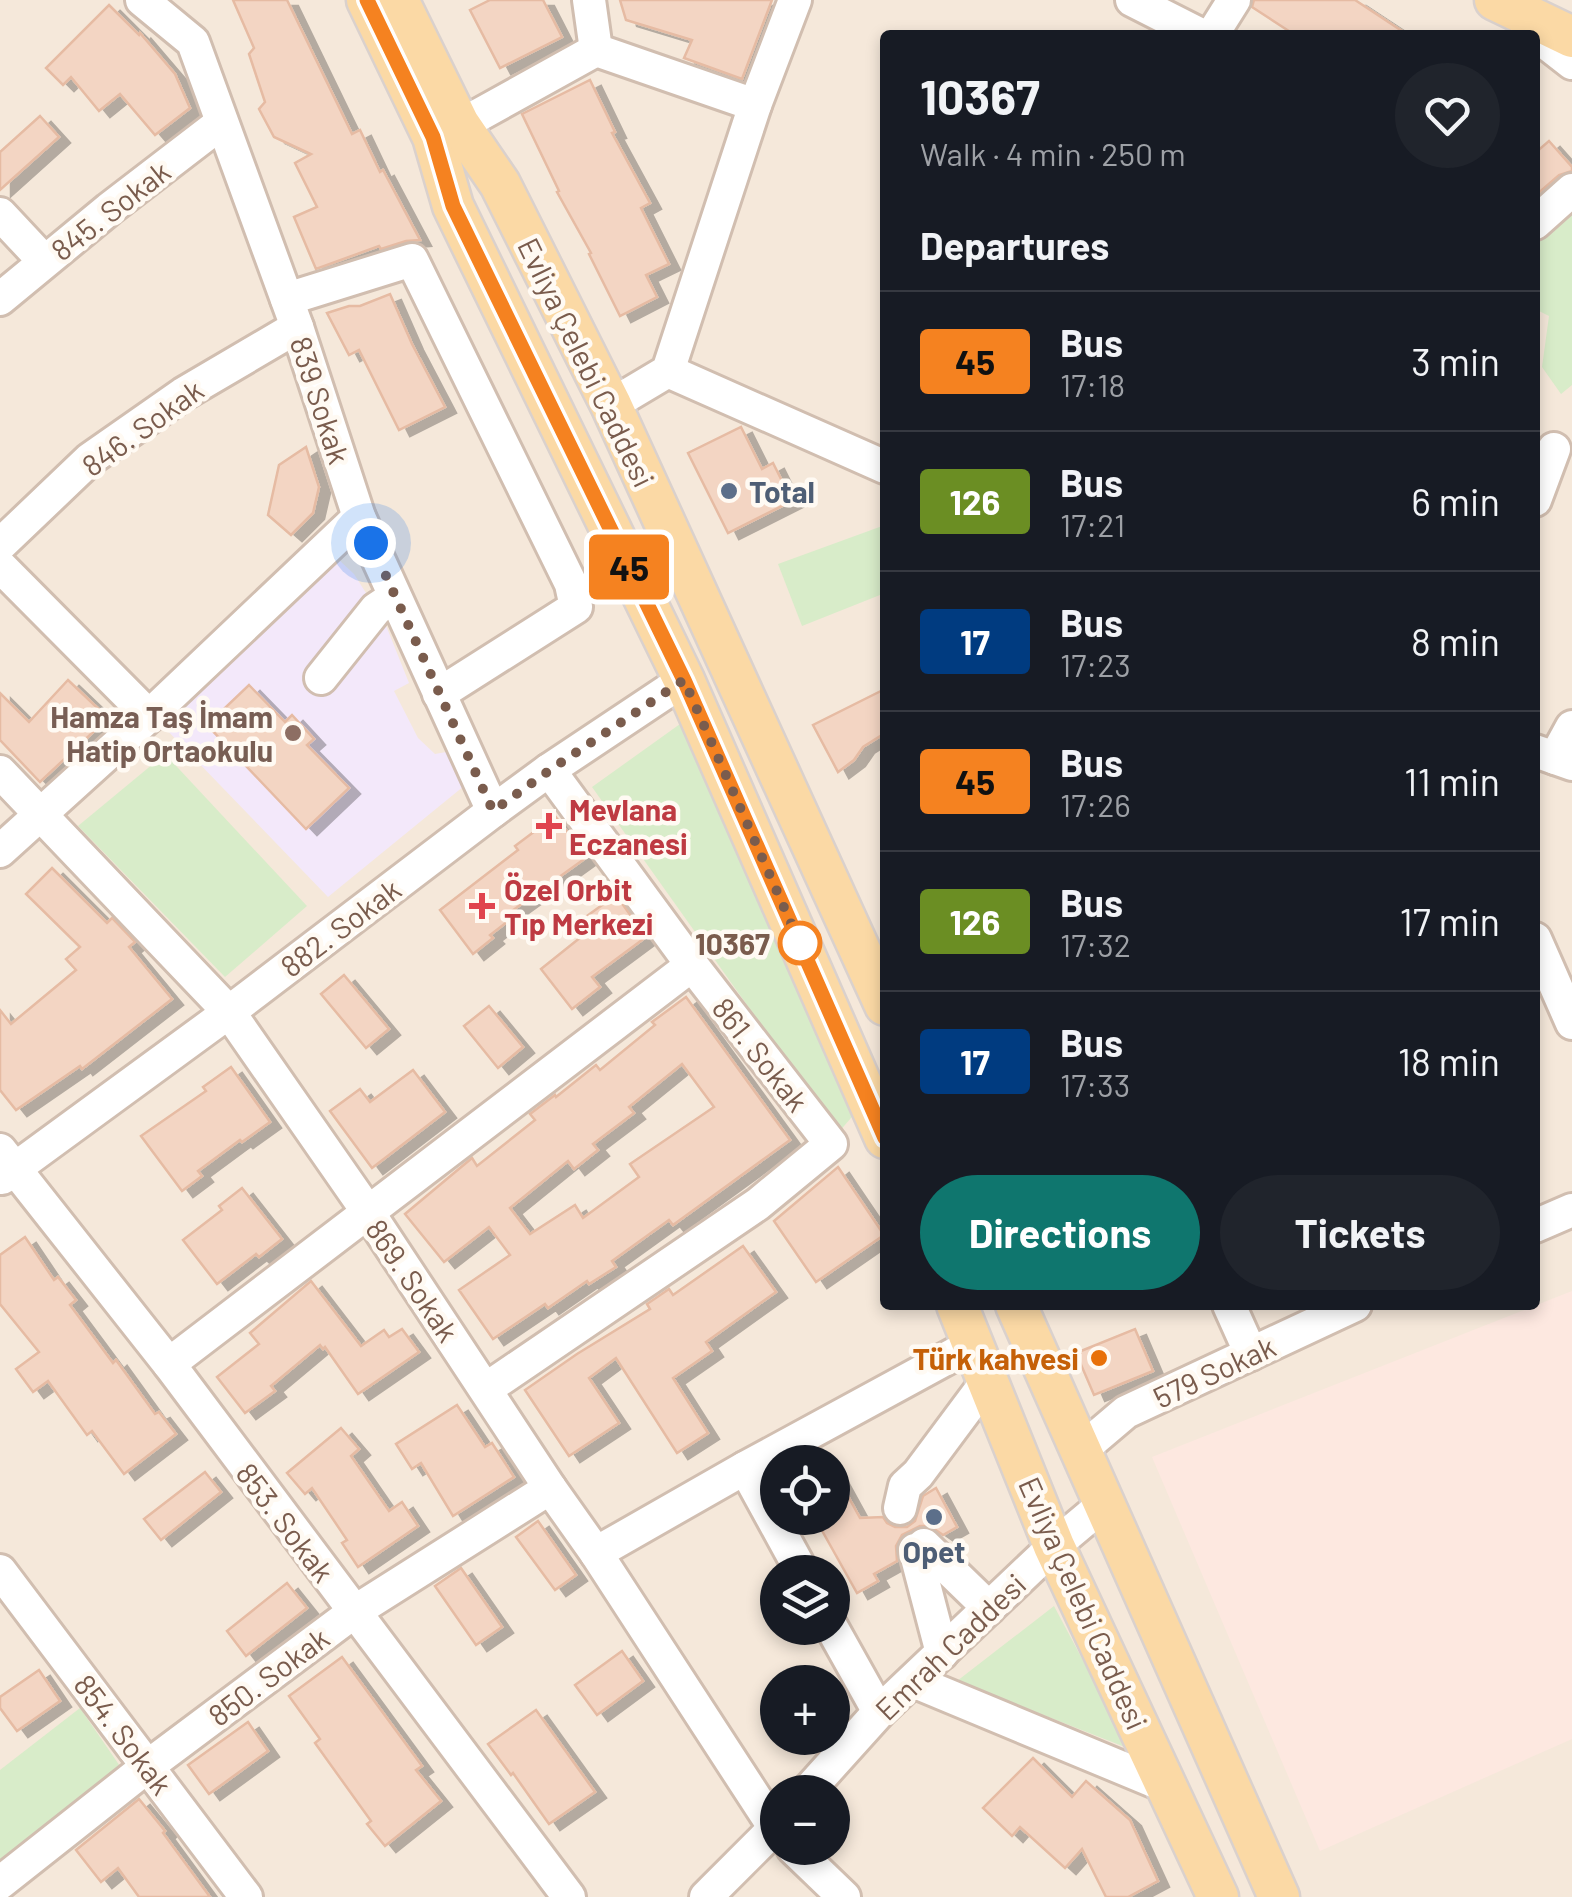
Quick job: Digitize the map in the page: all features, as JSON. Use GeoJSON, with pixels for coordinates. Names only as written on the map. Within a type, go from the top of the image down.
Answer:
{"type":"FeatureCollection","features":[{"type":"Feature","properties":{"kind":"main road"},"geometry":{"type":"LineString","coordinates":[[338,0],[411,147],[453,206]]}},
{"type":"Feature","properties":{"kind":"main road","name":"Evliya Çelebi Caddesi"},"geometry":{"type":"LineString","coordinates":[[367,0],[433,137],[453,206],[684,680],[880,1127]]}},
{"type":"Feature","properties":{"kind":"main road","name":"Evliya Çelebi Caddesi"},"geometry":{"type":"LineString","coordinates":[[398,0],[460,124],[500,184],[611,405],[880,995]]}},
{"type":"Feature","properties":{"kind":"main road"},"geometry":{"type":"LineString","coordinates":[[422,0],[477,116],[500,184]]}},
{"type":"Feature","properties":{"kind":"main road"},"geometry":{"type":"LineString","coordinates":[[1494,0],[1572,38]]}},
{"type":"Feature","properties":{"kind":"main road"},"geometry":{"type":"LineString","coordinates":[[684,680],[768,819],[824,955],[840,982],[850,991],[880,1004]]}},
{"type":"Feature","properties":{"kind":"main road","name":"Evliya Çelebi Caddesi"},"geometry":{"type":"LineString","coordinates":[[960,1310],[1054,1546],[1218,1897]]}},
{"type":"Feature","properties":{"kind":"main road","name":"Evliya Çelebi Caddesi"},"geometry":{"type":"LineString","coordinates":[[1018,1310],[1279,1897]]}},
{"type":"Feature","properties":{"kind":"street","name":"839 Sokak"},"geometry":{"type":"LineString","coordinates":[[142,0],[192,42],[292,313],[359,517],[493,811]]}},
{"type":"Feature","properties":{"kind":"street"},"geometry":{"type":"LineString","coordinates":[[589,0],[596,50]]}},
{"type":"Feature","properties":{"kind":"street"},"geometry":{"type":"LineString","coordinates":[[611,405],[668,371],[795,0]]}},
{"type":"Feature","properties":{"kind":"street"},"geometry":{"type":"LineString","coordinates":[[1132,0],[1191,30]]}},
{"type":"Feature","properties":{"kind":"street"},"geometry":{"type":"LineString","coordinates":[[1215,30],[1234,0]]}},
{"type":"Feature","properties":{"kind":"street"},"geometry":{"type":"LineString","coordinates":[[1494,0],[1531,30]]}},
{"type":"Feature","properties":{"kind":"street"},"geometry":{"type":"LineString","coordinates":[[1540,37],[1572,63]]}},
{"type":"Feature","properties":{"kind":"street"},"geometry":{"type":"LineString","coordinates":[[477,116],[596,50],[756,105]]}},
{"type":"Feature","properties":{"kind":"street","name":"845. Sokak"},"geometry":{"type":"LineString","coordinates":[[0,299],[221,123]]}},
{"type":"Feature","properties":{"kind":"street"},"geometry":{"type":"LineString","coordinates":[[1540,219],[1572,190]]}},
{"type":"Feature","properties":{"kind":"street"},"geometry":{"type":"LineString","coordinates":[[0,214],[44,262]]}},
{"type":"Feature","properties":{"kind":"street","name":"846. Sokak"},"geometry":{"type":"LineString","coordinates":[[0,545],[90,459],[292,313],[412,260],[570,584],[576,607],[439,694]]}},
{"type":"Feature","properties":{"kind":"street"},"geometry":{"type":"LineString","coordinates":[[668,371],[880,466]]}},
{"type":"Feature","properties":{"kind":"street"},"geometry":{"type":"LineString","coordinates":[[1540,489],[1559,447]]}},
{"type":"Feature","properties":{"kind":"street"},"geometry":{"type":"LineString","coordinates":[[0,851],[359,517]]}},
{"type":"Feature","properties":{"kind":"street"},"geometry":{"type":"LineString","coordinates":[[0,566],[149,716]]}},
{"type":"Feature","properties":{"kind":"street"},"geometry":{"type":"LineString","coordinates":[[321,678],[376,609],[394,597]]}},
{"type":"Feature","properties":{"kind":"street","name":"882. Sokak"},"geometry":{"type":"LineString","coordinates":[[5,1166],[229,1012],[493,811],[684,680]]}},
{"type":"Feature","properties":{"kind":"street"},"geometry":{"type":"LineString","coordinates":[[1554,758],[1572,726]]}},
{"type":"Feature","properties":{"kind":"street","name":"861. Sokak"},"geometry":{"type":"LineString","coordinates":[[486,1389],[758,1204],[831,1144],[692,965],[550,770]]}},
{"type":"Feature","properties":{"kind":"street","name":"869. Sokak"},"geometry":{"type":"LineString","coordinates":[[0,772],[229,1012],[368,1212],[760,1803]]}},
{"type":"Feature","properties":{"kind":"street"},"geometry":{"type":"LineString","coordinates":[[1540,949],[1572,1023]]}},
{"type":"Feature","properties":{"kind":"street"},"geometry":{"type":"LineString","coordinates":[[169,1364],[692,965]]}},
{"type":"Feature","properties":{"kind":"street","name":"853. Sokak"},"geometry":{"type":"LineString","coordinates":[[5,1166],[169,1364],[568,1897]]}},
{"type":"Feature","properties":{"kind":"street"},"geometry":{"type":"LineString","coordinates":[[1540,1224],[1572,1210]]}},
{"type":"Feature","properties":{"kind":"street"},"geometry":{"type":"LineString","coordinates":[[1232,1310],[1251,1354]]}},
{"type":"Feature","properties":{"kind":"street","name":"579 Sokak"},"geometry":{"type":"LineString","coordinates":[[1080,1451],[1126,1412],[1344,1310]]}},
{"type":"Feature","properties":{"kind":"street"},"geometry":{"type":"LineString","coordinates":[[596,1553],[744,1468],[980,1362]]}},
{"type":"Feature","properties":{"kind":"street"},"geometry":{"type":"LineString","coordinates":[[900,1508],[906,1486],[918,1474],[980,1362]]}},
{"type":"Feature","properties":{"kind":"street"},"geometry":{"type":"LineString","coordinates":[[744,1468],[793,1555]]}},
{"type":"Feature","properties":{"kind":"street","name":"850. Sokak"},"geometry":{"type":"LineString","coordinates":[[0,1883],[354,1612],[550,1488]]}},
{"type":"Feature","properties":{"kind":"street","name":"Emrah Caddesi"},"geometry":{"type":"LineString","coordinates":[[822,1775],[879,1712],[1054,1546],[1104,1504]]}},
{"type":"Feature","properties":{"kind":"street"},"geometry":{"type":"LineString","coordinates":[[942,1654],[920,1548],[989,1608]]}},
{"type":"Feature","properties":{"kind":"street","name":"854. Sokak"},"geometry":{"type":"LineString","coordinates":[[0,1571],[246,1897]]}},
{"type":"Feature","properties":{"kind":"street"},"geometry":{"type":"LineString","coordinates":[[842,1645],[879,1712]]}},
{"type":"Feature","properties":{"kind":"street"},"geometry":{"type":"LineString","coordinates":[[913,1681],[1168,1787]]}},
{"type":"Feature","properties":{"kind":"street"},"geometry":{"type":"LineString","coordinates":[[706,1897],[760,1851]]}},
{"type":"Feature","properties":{"kind":"street","name":"869. Sokak"},"geometry":{"type":"LineString","coordinates":[[811,1865],[844,1897]]}},
{"type":"Feature","properties":{"kind":"shaded area"},"geometry":{"type":"Polygon","coordinates":[[[0,0],[1572,0],[1572,1897],[0,1897],[0,0]]]}},
{"type":"Feature","properties":{"kind":"shaded area","name":"Hamza Taş İmam Hatip Ortaokulu"},"geometry":{"type":"Polygon","coordinates":[[[339,560],[354,574],[385,623],[409,683],[394,691],[418,738],[435,754],[446,752],[464,786],[328,897],[164,727],[339,560]]]}},
{"type":"Feature","properties":{"kind":"shaded area"},"geometry":{"type":"Polygon","coordinates":[[[1572,1291],[1572,1739],[1320,1851],[1152,1457],[1524,1310],[1540,1310],[1540,1304],[1572,1291]]]}},
{"type":"Feature","properties":{"kind":"green space"},"geometry":{"type":"Polygon","coordinates":[[[1572,210],[1572,385],[1561,394],[1542,367],[1549,316],[1540,312],[1540,239],[1572,210]]]}},
{"type":"Feature","properties":{"kind":"green space"},"geometry":{"type":"Polygon","coordinates":[[[880,527],[880,595],[802,626],[778,564],[880,527]]]}},
{"type":"Feature","properties":{"kind":"green space"},"geometry":{"type":"Polygon","coordinates":[[[680,724],[857,1111],[838,1133],[592,787],[680,724]]]}},
{"type":"Feature","properties":{"kind":"green space"},"geometry":{"type":"Polygon","coordinates":[[[165,754],[307,906],[225,977],[78,826],[165,754]]]}},
{"type":"Feature","properties":{"kind":"green space"},"geometry":{"type":"Polygon","coordinates":[[[1054,1606],[1130,1749],[957,1681],[1054,1606]]]}},
{"type":"Feature","properties":{"kind":"green space"},"geometry":{"type":"Polygon","coordinates":[[[80,1708],[124,1772],[0,1868],[0,1770],[80,1708]]]}},
{"type":"Feature","properties":{"kind":"building"},"geometry":{"type":"Polygon","coordinates":[[[233,0],[287,0],[352,134],[360,130],[420,240],[381,249],[379,246],[316,269],[294,217],[317,207],[295,163],[311,154],[274,137],[259,109],[265,102],[249,54],[254,48],[233,0]]]}},
{"type":"Feature","properties":{"kind":"building"},"geometry":{"type":"Polygon","coordinates":[[[490,0],[543,0],[562,37],[500,68],[470,10],[490,0]]]}},
{"type":"Feature","properties":{"kind":"building"},"geometry":{"type":"Polygon","coordinates":[[[620,0],[772,0],[742,79],[684,58],[692,40],[626,20],[620,0]]]}},
{"type":"Feature","properties":{"kind":"building"},"geometry":{"type":"Polygon","coordinates":[[[1254,0],[1355,0],[1400,30],[1287,30],[1252,7],[1254,0]]]}},
{"type":"Feature","properties":{"kind":"building"},"geometry":{"type":"Polygon","coordinates":[[[109,5],[140,33],[175,74],[190,108],[155,135],[120,94],[99,111],[71,77],[63,85],[46,68],[109,5]]]}},
{"type":"Feature","properties":{"kind":"building"},"geometry":{"type":"Polygon","coordinates":[[[590,80],[615,132],[612,133],[650,203],[641,208],[669,264],[646,275],[657,297],[620,316],[522,114],[590,80]]]}},
{"type":"Feature","properties":{"kind":"building"},"geometry":{"type":"Polygon","coordinates":[[[40,116],[59,137],[0,190],[0,152],[40,116]]]}},
{"type":"Feature","properties":{"kind":"building"},"geometry":{"type":"Polygon","coordinates":[[[1549,141],[1572,171],[1559,175],[1540,192],[1540,149],[1549,141]]]}},
{"type":"Feature","properties":{"kind":"building"},"geometry":{"type":"Polygon","coordinates":[[[390,294],[445,407],[399,430],[359,350],[349,355],[327,313],[390,294]]]}},
{"type":"Feature","properties":{"kind":"building"},"geometry":{"type":"Polygon","coordinates":[[[741,427],[762,469],[773,463],[792,501],[728,533],[688,453],[741,427]]]}},
{"type":"Feature","properties":{"kind":"building"},"geometry":{"type":"Polygon","coordinates":[[[306,447],[319,487],[313,513],[291,535],[268,515],[279,465],[306,447]]]}},
{"type":"Feature","properties":{"kind":"building"},"geometry":{"type":"Polygon","coordinates":[[[68,680],[108,718],[40,782],[0,740],[0,693],[29,722],[68,680]]]}},
{"type":"Feature","properties":{"kind":"building"},"geometry":{"type":"Polygon","coordinates":[[[249,685],[285,722],[292,715],[314,739],[307,745],[349,788],[306,829],[207,725],[249,685]]]}},
{"type":"Feature","properties":{"kind":"building"},"geometry":{"type":"Polygon","coordinates":[[[880,692],[880,736],[838,772],[813,725],[880,692]]]}},
{"type":"Feature","properties":{"kind":"building"},"geometry":{"type":"Polygon","coordinates":[[[555,816],[587,857],[509,913],[512,918],[473,954],[440,910],[555,816]]]}},
{"type":"Feature","properties":{"kind":"building"},"geometry":{"type":"Polygon","coordinates":[[[52,868],[107,923],[112,918],[135,942],[129,947],[172,999],[82,1069],[80,1066],[16,1110],[0,1090],[0,1010],[11,1024],[76,970],[66,959],[80,947],[26,894],[52,868]]]}},
{"type":"Feature","properties":{"kind":"building"},"geometry":{"type":"Polygon","coordinates":[[[616,895],[646,937],[592,977],[600,987],[572,1009],[541,969],[581,937],[573,926],[616,895]]]}},
{"type":"Feature","properties":{"kind":"building"},"geometry":{"type":"Polygon","coordinates":[[[344,975],[389,1029],[366,1048],[321,994],[344,975]]]}},
{"type":"Feature","properties":{"kind":"building"},"geometry":{"type":"Polygon","coordinates":[[[686,997],[790,1140],[673,1225],[669,1220],[612,1261],[616,1267],[548,1308],[545,1304],[493,1339],[459,1290],[510,1255],[489,1227],[444,1262],[405,1214],[472,1158],[477,1166],[535,1120],[530,1114],[596,1065],[600,1070],[655,1025],[652,1022],[686,997]],[[682,1064],[629,1107],[634,1113],[593,1144],[598,1150],[574,1169],[568,1161],[510,1208],[530,1234],[575,1205],[583,1218],[639,1177],[630,1164],[714,1107],[682,1064]]]}},
{"type":"Feature","properties":{"kind":"building"},"geometry":{"type":"Polygon","coordinates":[[[489,1006],[523,1047],[498,1068],[464,1026],[489,1006]]]}},
{"type":"Feature","properties":{"kind":"building"},"geometry":{"type":"Polygon","coordinates":[[[231,1067],[270,1122],[198,1171],[202,1176],[182,1191],[141,1136],[206,1091],[203,1087],[231,1067]]]}},
{"type":"Feature","properties":{"kind":"building"},"geometry":{"type":"Polygon","coordinates":[[[413,1070],[445,1112],[372,1168],[330,1111],[360,1089],[370,1102],[413,1070]]]}},
{"type":"Feature","properties":{"kind":"building"},"geometry":{"type":"Polygon","coordinates":[[[838,1167],[880,1229],[880,1238],[816,1282],[774,1221],[838,1167]]]}},
{"type":"Feature","properties":{"kind":"building"},"geometry":{"type":"Polygon","coordinates":[[[242,1188],[282,1239],[217,1284],[183,1240],[222,1210],[219,1206],[242,1188]]]}},
{"type":"Feature","properties":{"kind":"building"},"geometry":{"type":"Polygon","coordinates":[[[25,1237],[54,1280],[58,1277],[76,1300],[70,1305],[113,1363],[116,1360],[155,1414],[159,1412],[176,1434],[124,1474],[92,1431],[87,1435],[48,1381],[33,1392],[16,1369],[39,1352],[0,1304],[0,1255],[25,1237]]]}},
{"type":"Feature","properties":{"kind":"building"},"geometry":{"type":"Polygon","coordinates":[[[743,1246],[776,1292],[706,1342],[712,1351],[673,1378],[708,1433],[677,1453],[616,1358],[589,1378],[619,1423],[569,1456],[525,1390],[650,1309],[647,1304],[669,1289],[673,1295],[743,1246]]]}},
{"type":"Feature","properties":{"kind":"building"},"geometry":{"type":"Polygon","coordinates":[[[311,1281],[361,1346],[384,1330],[389,1337],[402,1329],[419,1352],[358,1394],[320,1345],[271,1386],[275,1391],[245,1413],[217,1377],[259,1344],[250,1333],[311,1281]]]}},
{"type":"Feature","properties":{"kind":"building"},"geometry":{"type":"Polygon","coordinates":[[[1135,1329],[1153,1371],[1094,1395],[1076,1353],[1135,1329]]]}},
{"type":"Feature","properties":{"kind":"building"},"geometry":{"type":"Polygon","coordinates":[[[457,1405],[485,1447],[492,1443],[514,1477],[453,1516],[421,1463],[412,1469],[396,1444],[457,1405]]]}},
{"type":"Feature","properties":{"kind":"building"},"geometry":{"type":"Polygon","coordinates":[[[341,1428],[359,1449],[351,1456],[389,1511],[402,1502],[418,1526],[358,1567],[342,1543],[347,1540],[312,1488],[305,1494],[287,1473],[341,1428]]]}},
{"type":"Feature","properties":{"kind":"building"},"geometry":{"type":"Polygon","coordinates":[[[205,1472],[221,1492],[161,1540],[144,1519],[205,1472]]]}},
{"type":"Feature","properties":{"kind":"building"},"geometry":{"type":"Polygon","coordinates":[[[936,1488],[957,1527],[943,1535],[930,1526],[920,1526],[902,1535],[896,1546],[897,1561],[874,1574],[878,1581],[857,1593],[850,1580],[850,1555],[836,1555],[825,1535],[850,1535],[850,1500],[860,1518],[883,1517],[895,1527],[907,1527],[915,1521],[923,1496],[936,1488]]]}},
{"type":"Feature","properties":{"kind":"building"},"geometry":{"type":"Polygon","coordinates":[[[538,1521],[576,1575],[555,1590],[516,1537],[538,1521]]]}},
{"type":"Feature","properties":{"kind":"building"},"geometry":{"type":"Polygon","coordinates":[[[461,1568],[502,1627],[476,1645],[435,1586],[461,1568]]]}},
{"type":"Feature","properties":{"kind":"building"},"geometry":{"type":"Polygon","coordinates":[[[287,1583],[307,1608],[246,1656],[227,1631],[287,1583]]]}},
{"type":"Feature","properties":{"kind":"building"},"geometry":{"type":"Polygon","coordinates":[[[622,1651],[643,1681],[597,1715],[575,1685],[622,1651]]]}},
{"type":"Feature","properties":{"kind":"building"},"geometry":{"type":"Polygon","coordinates":[[[342,1657],[422,1766],[416,1770],[441,1801],[385,1846],[315,1743],[320,1739],[289,1696],[342,1657]]]}},
{"type":"Feature","properties":{"kind":"building"},"geometry":{"type":"Polygon","coordinates":[[[39,1670],[60,1701],[17,1731],[0,1708],[0,1697],[39,1670]]]}},
{"type":"Feature","properties":{"kind":"building"},"geometry":{"type":"Polygon","coordinates":[[[536,1710],[595,1792],[549,1824],[488,1744],[536,1710]]]}},
{"type":"Feature","properties":{"kind":"building"},"geometry":{"type":"Polygon","coordinates":[[[248,1722],[268,1751],[209,1794],[188,1765],[248,1722]]]}},
{"type":"Feature","properties":{"kind":"building"},"geometry":{"type":"Polygon","coordinates":[[[1033,1758],[1072,1797],[1086,1781],[1130,1820],[1158,1881],[1128,1897],[1106,1897],[1082,1849],[1065,1868],[1020,1827],[1012,1836],[983,1808],[1033,1758]]]}},
{"type":"Feature","properties":{"kind":"building"},"geometry":{"type":"Polygon","coordinates":[[[139,1799],[210,1897],[139,1897],[118,1868],[101,1882],[76,1850],[139,1799]]]}},
{"type":"Feature","properties":{"kind":"bus line","name":"45"},"geometry":{"type":"LineString","coordinates":[[367,0],[433,137],[453,206],[684,680],[880,1127]]}},
{"type":"Feature","properties":{"kind":"place","name":"Total"},"geometry":{"type":"Point","coordinates":[729,491]}},
{"type":"Feature","properties":{"kind":"place","name":"Hamza Taş İmam Hatip Ortaokulu"},"geometry":{"type":"Point","coordinates":[293,733]}},
{"type":"Feature","properties":{"kind":"place","name":"Mevlana Eczanesi"},"geometry":{"type":"Point","coordinates":[549,826]}},
{"type":"Feature","properties":{"kind":"place","name":"Özel Orbit Tıp Merkezi"},"geometry":{"type":"Point","coordinates":[482,906]}},
{"type":"Feature","properties":{"kind":"place","name":"10367"},"geometry":{"type":"Point","coordinates":[800,943]}},
{"type":"Feature","properties":{"kind":"place","name":"Türk kahvesi"},"geometry":{"type":"Point","coordinates":[1099,1358]}},
{"type":"Feature","properties":{"kind":"place","name":"Opet"},"geometry":{"type":"Point","coordinates":[934,1517]}},
{"type":"Feature","properties":{"kind":"route"},"geometry":{"type":"LineString","coordinates":[[371,543],[493,811],[684,680],[801,946],[800,943]]}}]}
